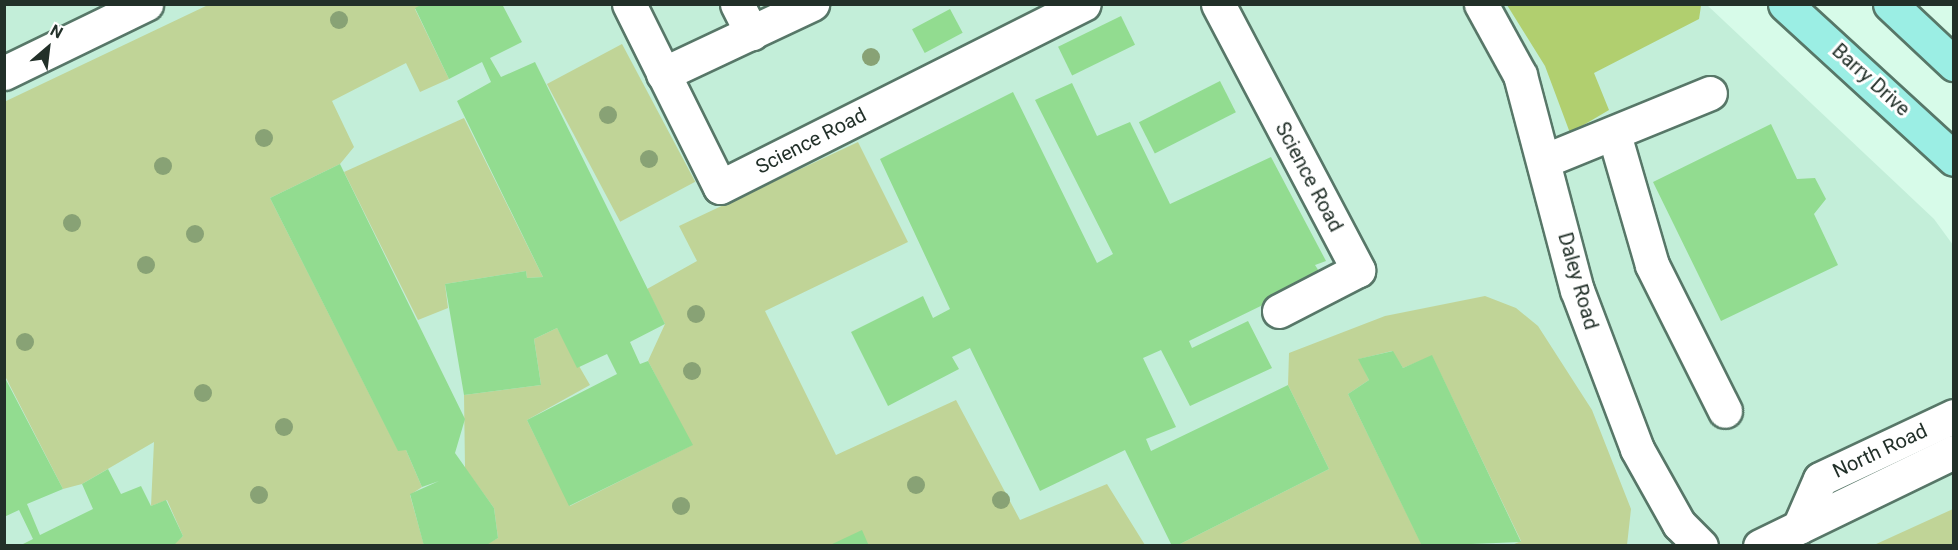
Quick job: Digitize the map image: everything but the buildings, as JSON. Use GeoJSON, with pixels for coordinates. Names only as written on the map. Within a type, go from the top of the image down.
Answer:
{"type":"FeatureCollection","features":[{"type":"Feature","properties":{"kind":"main road","name":"Barry Drive"},"geometry":{"type":"LineString","coordinates":[[1785,4],[1953,159]]}},
{"type":"Feature","properties":{"kind":"main road"},"geometry":{"type":"LineString","coordinates":[[1890,4],[1953,64]]}},
{"type":"Feature","properties":{"kind":"street"},"geometry":{"type":"LineString","coordinates":[[4,73],[146,4]]}},
{"type":"Feature","properties":{"kind":"street","name":"Science Road"},"geometry":{"type":"LineString","coordinates":[[629,4],[720,187],[1084,4]]}},
{"type":"Feature","properties":{"kind":"street"},"geometry":{"type":"LineString","coordinates":[[737,4],[752,33]]}},
{"type":"Feature","properties":{"kind":"street"},"geometry":{"type":"LineString","coordinates":[[663,74],[812,4]]}},
{"type":"Feature","properties":{"kind":"street","name":"Science Road"},"geometry":{"type":"LineString","coordinates":[[1218,4],[1358,270],[1279,311]]}},
{"type":"Feature","properties":{"kind":"street","name":"Daley Road"},"geometry":{"type":"LineString","coordinates":[[1481,4],[1520,75],[1546,160],[1577,290],[1637,449],[1692,543]]}},
{"type":"Feature","properties":{"kind":"street"},"geometry":{"type":"LineString","coordinates":[[1546,160],[1710,93]]}},
{"type":"Feature","properties":{"kind":"street"},"geometry":{"type":"LineString","coordinates":[[1614,134],[1652,265],[1725,411]]}},
{"type":"Feature","properties":{"kind":"street","name":"North Road"},"geometry":{"type":"LineString","coordinates":[[1799,527],[1820,479],[1953,416]]}},
{"type":"Feature","properties":{"kind":"street","name":"North Road"},"geometry":{"type":"LineString","coordinates":[[1760,546],[1953,452]]}},
{"type":"Feature","properties":{"kind":"shaded area"},"geometry":{"type":"Polygon","coordinates":[[[4,5],[1707,5],[1934,219],[1953,245],[1953,545],[5,545],[4,5]]]}},
{"type":"Feature","properties":{"kind":"green space"},"geometry":{"type":"Polygon","coordinates":[[[1698,4],[1701,6],[1699,19],[1594,73],[1609,110],[1570,133],[1545,66],[1507,5],[1698,4]]]}},
{"type":"Feature","properties":{"kind":"green space"},"geometry":{"type":"Polygon","coordinates":[[[208,5],[423,5],[415,9],[449,79],[420,92],[406,63],[332,101],[354,147],[340,164],[270,198],[398,450],[406,450],[422,487],[410,495],[424,545],[173,545],[183,536],[167,500],[151,506],[154,442],[82,484],[63,489],[5,376],[4,102],[208,5]]]}},
{"type":"Feature","properties":{"kind":"green space"},"geometry":{"type":"Polygon","coordinates":[[[622,44],[695,182],[620,222],[547,84],[622,44]]]}},
{"type":"Feature","properties":{"kind":"green space"},"geometry":{"type":"Polygon","coordinates":[[[464,118],[543,277],[527,278],[526,271],[445,284],[448,308],[418,320],[344,172],[464,118]]]}},
{"type":"Feature","properties":{"kind":"green space"},"geometry":{"type":"Polygon","coordinates":[[[858,142],[908,242],[765,311],[836,455],[956,400],[1020,520],[1107,484],[1145,545],[485,545],[498,538],[494,508],[465,468],[464,395],[541,385],[534,339],[557,328],[590,385],[527,420],[570,506],[692,445],[648,361],[665,324],[647,289],[697,261],[679,226],[858,142]]]}},
{"type":"Feature","properties":{"kind":"green space"},"geometry":{"type":"Polygon","coordinates":[[[1485,296],[1516,308],[1538,326],[1592,410],[1631,509],[1627,545],[1512,545],[1521,541],[1432,356],[1403,368],[1392,351],[1359,359],[1369,380],[1348,394],[1422,545],[1176,546],[1329,469],[1288,385],[1289,353],[1385,316],[1485,296]]]}},
{"type":"Feature","properties":{"kind":"green space"},"geometry":{"type":"Polygon","coordinates":[[[1953,509],[1953,545],[1874,545],[1953,509]]]}}]}
